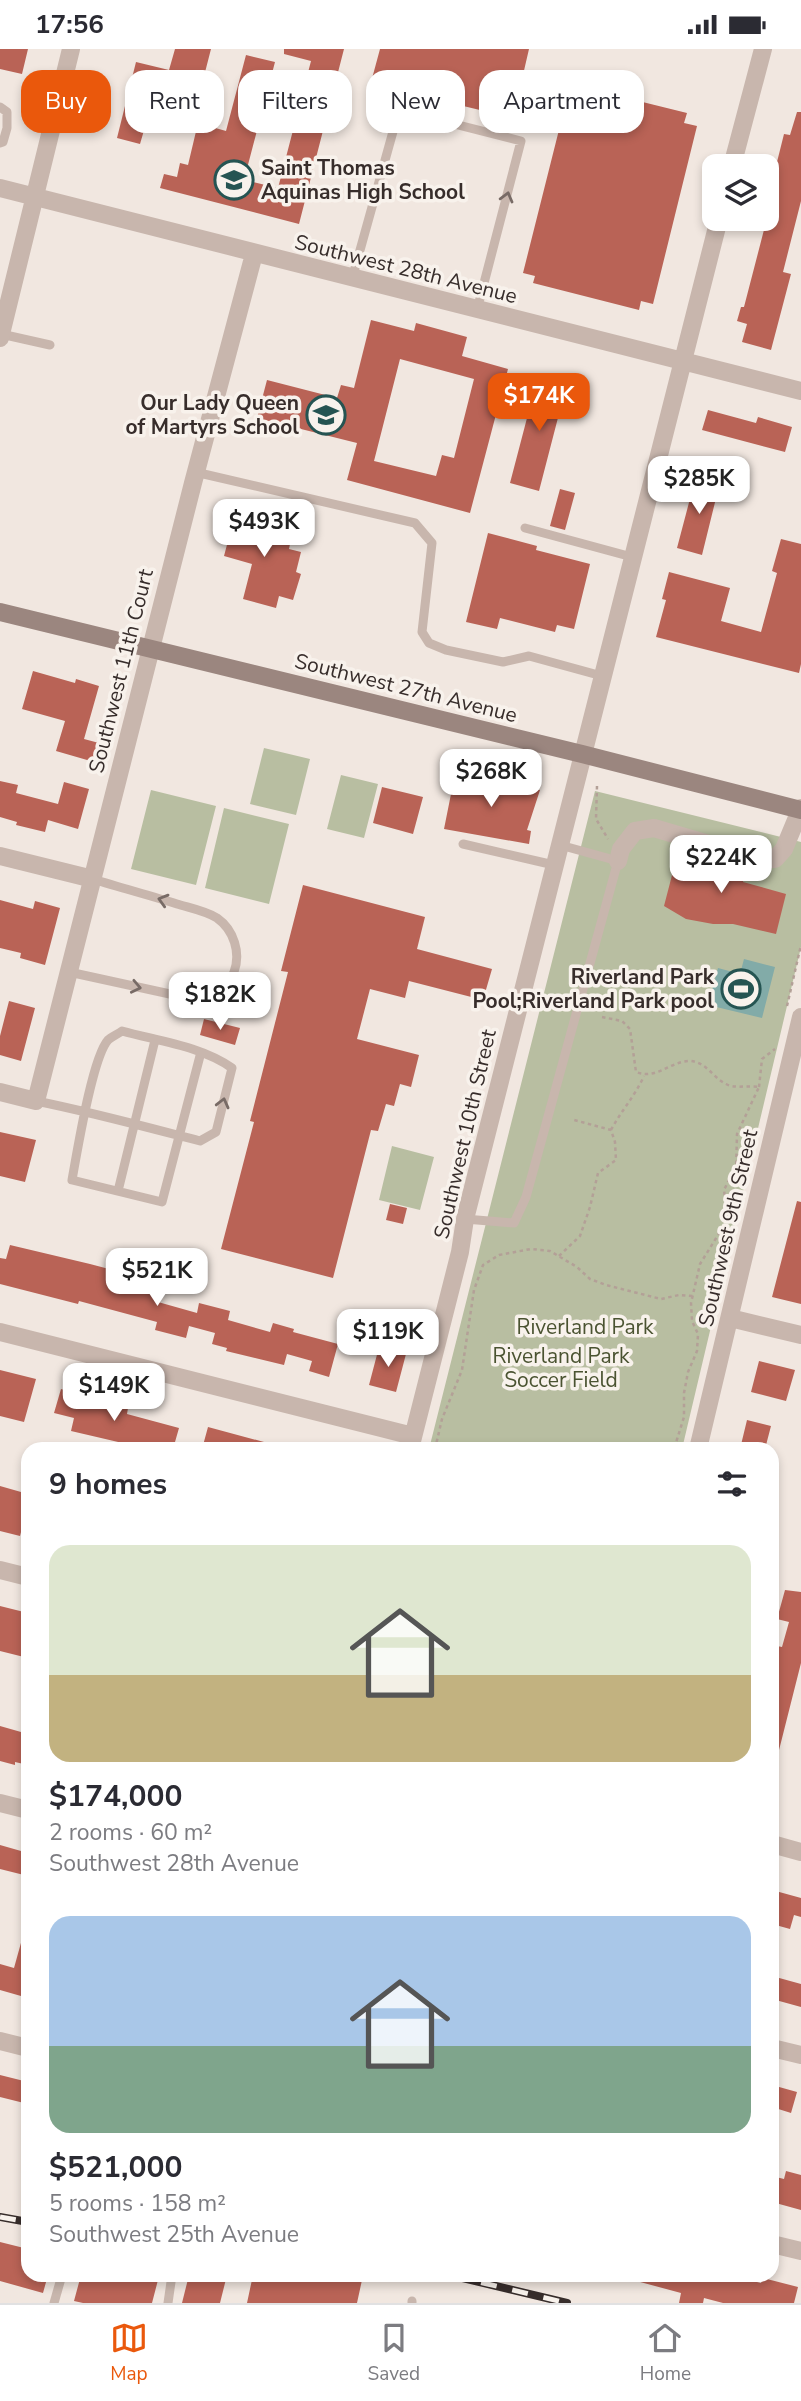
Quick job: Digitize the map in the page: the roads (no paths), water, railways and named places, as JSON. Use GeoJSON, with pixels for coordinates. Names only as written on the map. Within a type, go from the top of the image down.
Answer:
{"type":"FeatureCollection","features":[{"type":"Feature","properties":{"kind":"street"},"geometry":{"type":"LineString","coordinates":[[0,336],[71,49]]}},
{"type":"Feature","properties":{"kind":"street"},"geometry":{"type":"LineString","coordinates":[[735,154],[763,49]]}},
{"type":"Feature","properties":{"kind":"street","name":"Southwest 28th Avenue"},"geometry":{"type":"LineString","coordinates":[[0,188],[801,391]]}},
{"type":"Feature","properties":{"kind":"street","name":"Southwest 10th Street"},"geometry":{"type":"LineString","coordinates":[[412,1442],[460,1252],[465,1219],[716,231]]}},
{"type":"Feature","properties":{"kind":"street","name":"Southwest 11th Court"},"geometry":{"type":"LineString","coordinates":[[36,1101],[195,472],[254,254]]}},
{"type":"Feature","properties":{"kind":"street","name":"Southwest 27th Avenue"},"geometry":{"type":"LineString","coordinates":[[0,613],[801,809]]}},
{"type":"Feature","properties":{"kind":"street"},"geometry":{"type":"LineString","coordinates":[[615,853],[635,831],[654,828],[759,859],[775,859],[784,849],[801,809]]}},
{"type":"Feature","properties":{"kind":"street"},"geometry":{"type":"LineString","coordinates":[[0,856],[93,879]]}},
{"type":"Feature","properties":{"kind":"street","name":"Southwest 9th Street"},"geometry":{"type":"LineString","coordinates":[[700,1442],[730,1318],[794,1013]]}},
{"type":"Feature","properties":{"kind":"street"},"geometry":{"type":"LineString","coordinates":[[0,1092],[36,1101]]}},
{"type":"Feature","properties":{"kind":"street"},"geometry":{"type":"LineString","coordinates":[[730,1318],[801,1335]]}},
{"type":"Feature","properties":{"kind":"street"},"geometry":{"type":"LineString","coordinates":[[0,1332],[412,1442]]}},
{"type":"Feature","properties":{"kind":"street"},"geometry":{"type":"LineString","coordinates":[[0,1570],[21,1575]]}},
{"type":"Feature","properties":{"kind":"street"},"geometry":{"type":"LineString","coordinates":[[0,1803],[21,1808]]}},
{"type":"Feature","properties":{"kind":"street"},"geometry":{"type":"LineString","coordinates":[[779,1845],[800,1848]]}},
{"type":"Feature","properties":{"kind":"street"},"geometry":{"type":"LineString","coordinates":[[0,2041],[21,2046]]}},
{"type":"Feature","properties":{"kind":"street"},"geometry":{"type":"LineString","coordinates":[[779,2050],[801,2055]]}},
{"type":"Feature","properties":{"kind":"street"},"geometry":{"type":"LineString","coordinates":[[779,2246],[801,2251]]}},
{"type":"Feature","properties":{"kind":"lane"},"geometry":{"type":"LineString","coordinates":[[0,107],[7,111],[7,128],[3,142],[0,143]]}},
{"type":"Feature","properties":{"kind":"lane"},"geometry":{"type":"LineString","coordinates":[[352,279],[399,110],[522,141],[477,310]]}},
{"type":"Feature","properties":{"kind":"lane"},"geometry":{"type":"LineString","coordinates":[[0,336],[50,345]]}},
{"type":"Feature","properties":{"kind":"lane"},"geometry":{"type":"LineString","coordinates":[[195,472],[415,523],[432,543],[422,632],[429,643],[446,650],[503,662],[529,656],[602,676]]}},
{"type":"Feature","properties":{"kind":"lane"},"geometry":{"type":"LineString","coordinates":[[525,528],[632,557]]}},
{"type":"Feature","properties":{"kind":"lane"},"geometry":{"type":"LineString","coordinates":[[463,844],[554,866]]}},
{"type":"Feature","properties":{"kind":"lane"},"geometry":{"type":"LineString","coordinates":[[465,1219],[514,1223],[526,1198],[615,853],[560,845]]}},
{"type":"Feature","properties":{"kind":"lane"},"geometry":{"type":"LineString","coordinates":[[69,971],[179,996],[198,996],[216,992],[228,984],[238,958],[230,933],[216,917],[93,879]]}},
{"type":"Feature","properties":{"kind":"lane"},"geometry":{"type":"LineString","coordinates":[[36,1101],[85,1112],[135,1124],[179,1136],[200,1141],[216,1132],[232,1068],[215,1056],[201,1052],[122,1031],[107,1041],[96,1068],[85,1112],[72,1180],[162,1202],[179,1136],[201,1052]]}},
{"type":"Feature","properties":{"kind":"lane"},"geometry":{"type":"LineString","coordinates":[[118,1191],[155,1040]]}},
{"type":"Feature","properties":{"kind":"lane"},"geometry":{"type":"LineString","coordinates":[[54,2303],[60,2282]]}},
{"type":"Feature","properties":{"kind":"lane"},"geometry":{"type":"LineString","coordinates":[[168,2303],[171,2282]]}},
{"type":"Feature","properties":{"kind":"water","name":"Riverland Park Pool;Riverland Park pool"},"geometry":{"type":"Polygon","coordinates":[[[744,959],[775,967],[762,1018],[708,1005],[718,968],[740,974],[744,959]]]}},
{"type":"Feature","properties":{"kind":"railway"},"geometry":{"type":"LineString","coordinates":[[0,2217],[21,2221]]}},
{"type":"Feature","properties":{"kind":"railway"},"geometry":{"type":"LineString","coordinates":[[479,2282],[567,2303]]}},
{"type":"Feature","properties":{"kind":"place","name":"Saint Thomas Aquinas High School"},"geometry":{"type":"Point","coordinates":[234,180]}},
{"type":"Feature","properties":{"kind":"place","name":"Our Lady Queen of Martyrs School"},"geometry":{"type":"Point","coordinates":[326,415]}},
{"type":"Feature","properties":{"kind":"place","name":"Riverland Park Pool;Riverland Park pool"},"geometry":{"type":"Point","coordinates":[741,989]}},
{"type":"Feature","properties":{"kind":"park label","name":"Riverland Park"},"geometry":{"type":"Point","coordinates":[585,1327]}},
{"type":"Feature","properties":{"kind":"park label","name":"Riverland Park Soccer Field"},"geometry":{"type":"Point","coordinates":[561,1368]}}]}
